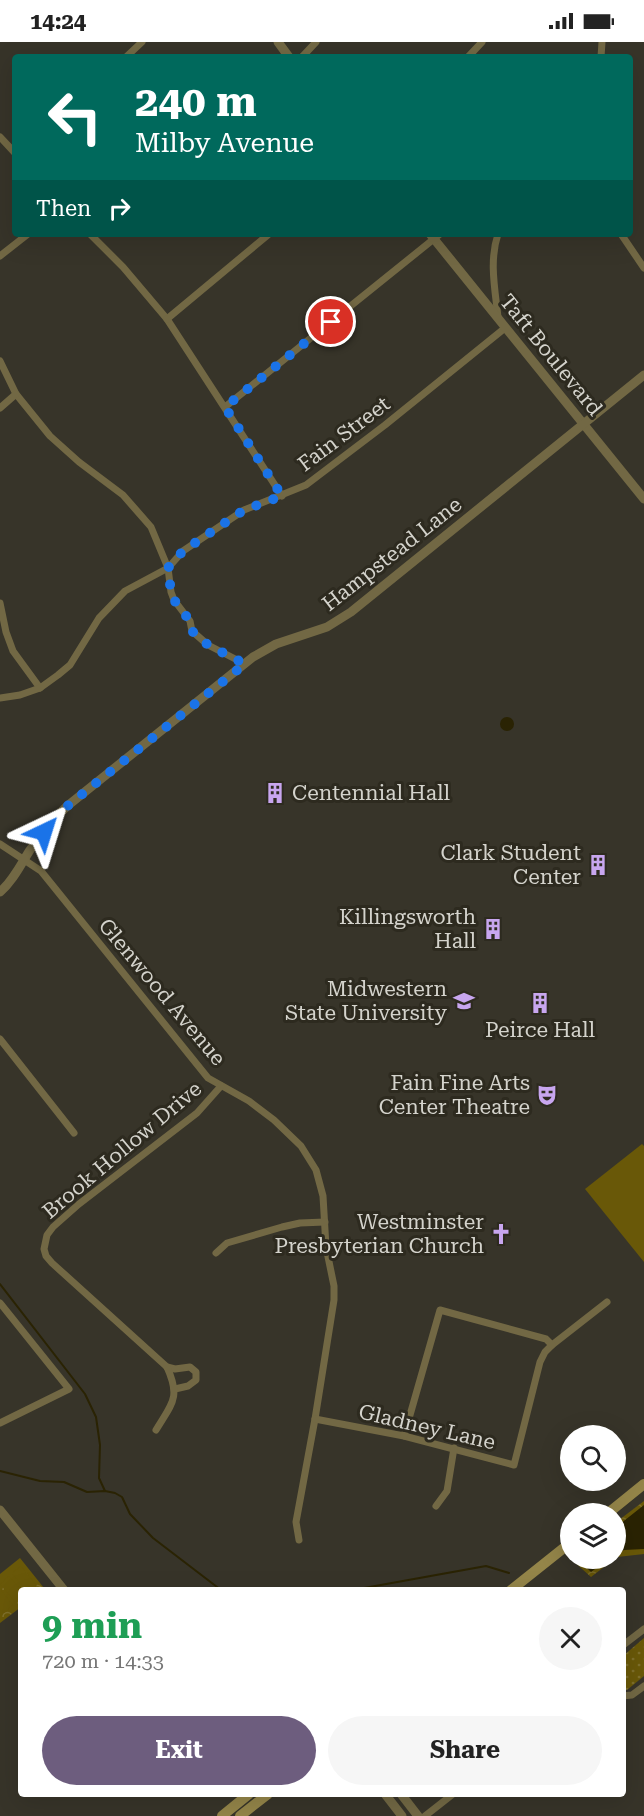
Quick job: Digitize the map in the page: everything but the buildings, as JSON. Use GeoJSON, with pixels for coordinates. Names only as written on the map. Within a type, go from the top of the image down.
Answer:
{"type":"FeatureCollection","features":[{"type":"Feature","properties":{"kind":"main road"},"geometry":{"type":"LineString","coordinates":[[621,1503],[644,1484]]}},
{"type":"Feature","properties":{"kind":"main road"},"geometry":{"type":"LineString","coordinates":[[515,1587],[560,1551]]}},
{"type":"Feature","properties":{"kind":"main road"},"geometry":{"type":"LineString","coordinates":[[222,1816],[245,1797]]}},
{"type":"Feature","properties":{"kind":"main road"},"geometry":{"type":"LineString","coordinates":[[240,1816],[264,1797]]}},
{"type":"Feature","properties":{"kind":"street"},"geometry":{"type":"LineString","coordinates":[[129,54],[142,42]]}},
{"type":"Feature","properties":{"kind":"street"},"geometry":{"type":"LineString","coordinates":[[305,54],[316,42]]}},
{"type":"Feature","properties":{"kind":"street"},"geometry":{"type":"LineString","coordinates":[[471,54],[482,42]]}},
{"type":"Feature","properties":{"kind":"street"},"geometry":{"type":"LineString","coordinates":[[0,137],[12,150]]}},
{"type":"Feature","properties":{"kind":"street"},"geometry":{"type":"LineString","coordinates":[[0,256],[24,237]]}},
{"type":"Feature","properties":{"kind":"street"},"geometry":{"type":"LineString","coordinates":[[93,237],[123,267],[167,319],[282,496]]}},
{"type":"Feature","properties":{"kind":"street"},"geometry":{"type":"LineString","coordinates":[[167,319],[265,237]]}},
{"type":"Feature","properties":{"kind":"street"},"geometry":{"type":"LineString","coordinates":[[225,407],[434,237]]}},
{"type":"Feature","properties":{"kind":"street","name":"Taft Boulevard"},"geometry":{"type":"LineString","coordinates":[[436,237],[644,499]]}},
{"type":"Feature","properties":{"kind":"street"},"geometry":{"type":"LineString","coordinates":[[497,237],[492,261],[498,318]]}},
{"type":"Feature","properties":{"kind":"street"},"geometry":{"type":"LineString","coordinates":[[623,237],[644,268]]}},
{"type":"Feature","properties":{"kind":"street","name":"Fain Street"},"geometry":{"type":"LineString","coordinates":[[0,698],[20,695],[40,688],[70,665],[99,618],[125,591],[168,568],[183,551],[244,510],[306,485],[506,328]]}},
{"type":"Feature","properties":{"kind":"street"},"geometry":{"type":"LineString","coordinates":[[0,361],[16,394],[50,436],[79,462],[123,495],[143,516],[154,534],[168,568],[174,600],[190,621],[192,631],[208,645],[245,664]]}},
{"type":"Feature","properties":{"kind":"street","name":"Hampstead Lane"},"geometry":{"type":"LineString","coordinates":[[0,892],[8,886],[56,816],[71,803],[264,650],[327,627],[351,612],[644,375]]}},
{"type":"Feature","properties":{"kind":"street"},"geometry":{"type":"LineString","coordinates":[[0,408],[16,394]]}},
{"type":"Feature","properties":{"kind":"street"},"geometry":{"type":"LineString","coordinates":[[0,603],[13,651],[40,688]]}},
{"type":"Feature","properties":{"kind":"street","name":"Glenwood Avenue"},"geometry":{"type":"LineString","coordinates":[[0,844],[41,871],[208,1078],[249,1101],[274,1120],[301,1146],[316,1170],[324,1196],[326,1247],[334,1286],[334,1300],[296,1522],[299,1540]]}},
{"type":"Feature","properties":{"kind":"street"},"geometry":{"type":"LineString","coordinates":[[0,1039],[74,1133]]}},
{"type":"Feature","properties":{"kind":"street","name":"Brook Hollow Drive"},"geometry":{"type":"LineString","coordinates":[[175,1389],[167,1367],[52,1263],[45,1252],[44,1244],[47,1236],[60,1221],[104,1184],[197,1113],[221,1086]]}},
{"type":"Feature","properties":{"kind":"street"},"geometry":{"type":"LineString","coordinates":[[216,1252],[227,1243],[282,1227],[300,1223],[326,1222]]}},
{"type":"Feature","properties":{"kind":"street","name":"Gladney Lane"},"geometry":{"type":"LineString","coordinates":[[315,1419],[404,1436],[514,1465],[540,1362],[545,1352],[607,1302]]}},
{"type":"Feature","properties":{"kind":"street"},"geometry":{"type":"LineString","coordinates":[[0,1303],[69,1389],[0,1423]]}},
{"type":"Feature","properties":{"kind":"street"},"geometry":{"type":"LineString","coordinates":[[404,1436],[440,1310],[546,1339],[552,1345]]}},
{"type":"Feature","properties":{"kind":"street"},"geometry":{"type":"LineString","coordinates":[[156,1430],[173,1400],[175,1389],[188,1386],[195,1380],[196,1372],[190,1367],[175,1369],[167,1367]]}},
{"type":"Feature","properties":{"kind":"street"},"geometry":{"type":"LineString","coordinates":[[436,1506],[447,1491],[454,1448]]}},
{"type":"Feature","properties":{"kind":"street"},"geometry":{"type":"LineString","coordinates":[[0,1510],[62,1587]]}},
{"type":"Feature","properties":{"kind":"street"},"geometry":{"type":"LineString","coordinates":[[626,1643],[644,1629]]}},
{"type":"Feature","properties":{"kind":"street"},"geometry":{"type":"LineString","coordinates":[[626,1696],[632,1695],[644,1686]]}},
{"type":"Feature","properties":{"kind":"street"},"geometry":{"type":"LineString","coordinates":[[387,1797],[402,1816]]}},
{"type":"Feature","properties":{"kind":"street"},"geometry":{"type":"LineString","coordinates":[[403,1797],[418,1816]]}},
{"type":"Feature","properties":{"kind":"street"},"geometry":{"type":"LineString","coordinates":[[425,1816],[449,1797]]}},
{"type":"Feature","properties":{"kind":"green space"},"geometry":{"type":"Polygon","coordinates":[[[642,1144],[644,1146],[644,1262],[585,1189],[642,1144]]]}},
{"type":"Feature","properties":{"kind":"green space"},"geometry":{"type":"Polygon","coordinates":[[[644,1501],[644,1554],[626,1556],[626,1515],[644,1501]]]}},
{"type":"Feature","properties":{"kind":"green space"},"geometry":{"type":"Polygon","coordinates":[[[20,1558],[43,1587],[18,1587],[18,1609],[0,1623],[0,1574],[20,1558]]]}},
{"type":"Feature","properties":{"kind":"green space"},"geometry":{"type":"Polygon","coordinates":[[[21,1566],[37,1586],[23,1587],[12,1573],[21,1566]]]}},
{"type":"Feature","properties":{"kind":"green space"},"geometry":{"type":"Polygon","coordinates":[[[582,1569],[601,1569],[591,1577],[582,1569]]]}},
{"type":"Feature","properties":{"kind":"green space"},"geometry":{"type":"Polygon","coordinates":[[[9,1576],[18,1587],[18,1601],[16,1603],[0,1584],[9,1576]]]}},
{"type":"Feature","properties":{"kind":"green space"},"geometry":{"type":"Polygon","coordinates":[[[0,1589],[13,1605],[4,1613],[0,1609],[0,1589]]]}},
{"type":"Feature","properties":{"kind":"green space"},"geometry":{"type":"Polygon","coordinates":[[[644,1638],[644,1676],[627,1690],[626,1690],[626,1653],[644,1638]]]}},
{"type":"Feature","properties":{"kind":"shaded area"},"geometry":{"type":"Polygon","coordinates":[[[507,717],[512,719],[514,724],[512,729],[507,731],[502,729],[500,724],[502,719],[507,717]]]}},
{"type":"Feature","properties":{"kind":"shaded area"},"geometry":{"type":"Polygon","coordinates":[[[644,1505],[644,1549],[626,1550],[626,1519],[644,1505]]]}},
{"type":"Feature","properties":{"kind":"waterway"},"geometry":{"type":"LineString","coordinates":[[0,1284],[85,1394],[96,1417],[100,1445],[99,1478],[105,1491]]}},
{"type":"Feature","properties":{"kind":"waterway"},"geometry":{"type":"LineString","coordinates":[[0,1471],[40,1481],[64,1482],[87,1492],[115,1493],[122,1497],[130,1514],[153,1538],[217,1587]]}},
{"type":"Feature","properties":{"kind":"waterway"},"geometry":{"type":"LineString","coordinates":[[370,1587],[486,1566],[509,1573]]}},
{"type":"Feature","properties":{"kind":"place","name":"Centennial Hall"},"geometry":{"type":"Point","coordinates":[275,793]}},
{"type":"Feature","properties":{"kind":"place","name":"Clark Student Center"},"geometry":{"type":"Point","coordinates":[598,865]}},
{"type":"Feature","properties":{"kind":"place","name":"Killingsworth Hall"},"geometry":{"type":"Point","coordinates":[493,929]}},
{"type":"Feature","properties":{"kind":"place","name":"Midwestern State University"},"geometry":{"type":"Point","coordinates":[464,1001]}},
{"type":"Feature","properties":{"kind":"place","name":"Peirce Hall"},"geometry":{"type":"Point","coordinates":[540,1003]}},
{"type":"Feature","properties":{"kind":"place","name":"Fain Fine Arts Center Theatre"},"geometry":{"type":"Point","coordinates":[547,1095]}},
{"type":"Feature","properties":{"kind":"place","name":"Westminster Presbyterian Church"},"geometry":{"type":"Point","coordinates":[501,1234]}},
{"type":"Feature","properties":{"kind":"route"},"geometry":{"type":"LineString","coordinates":[[44,832],[56,816],[71,803],[245,664],[208,645],[192,631],[190,621],[174,600],[168,568],[183,551],[244,510],[282,496],[225,407],[331,322]]}}]}
